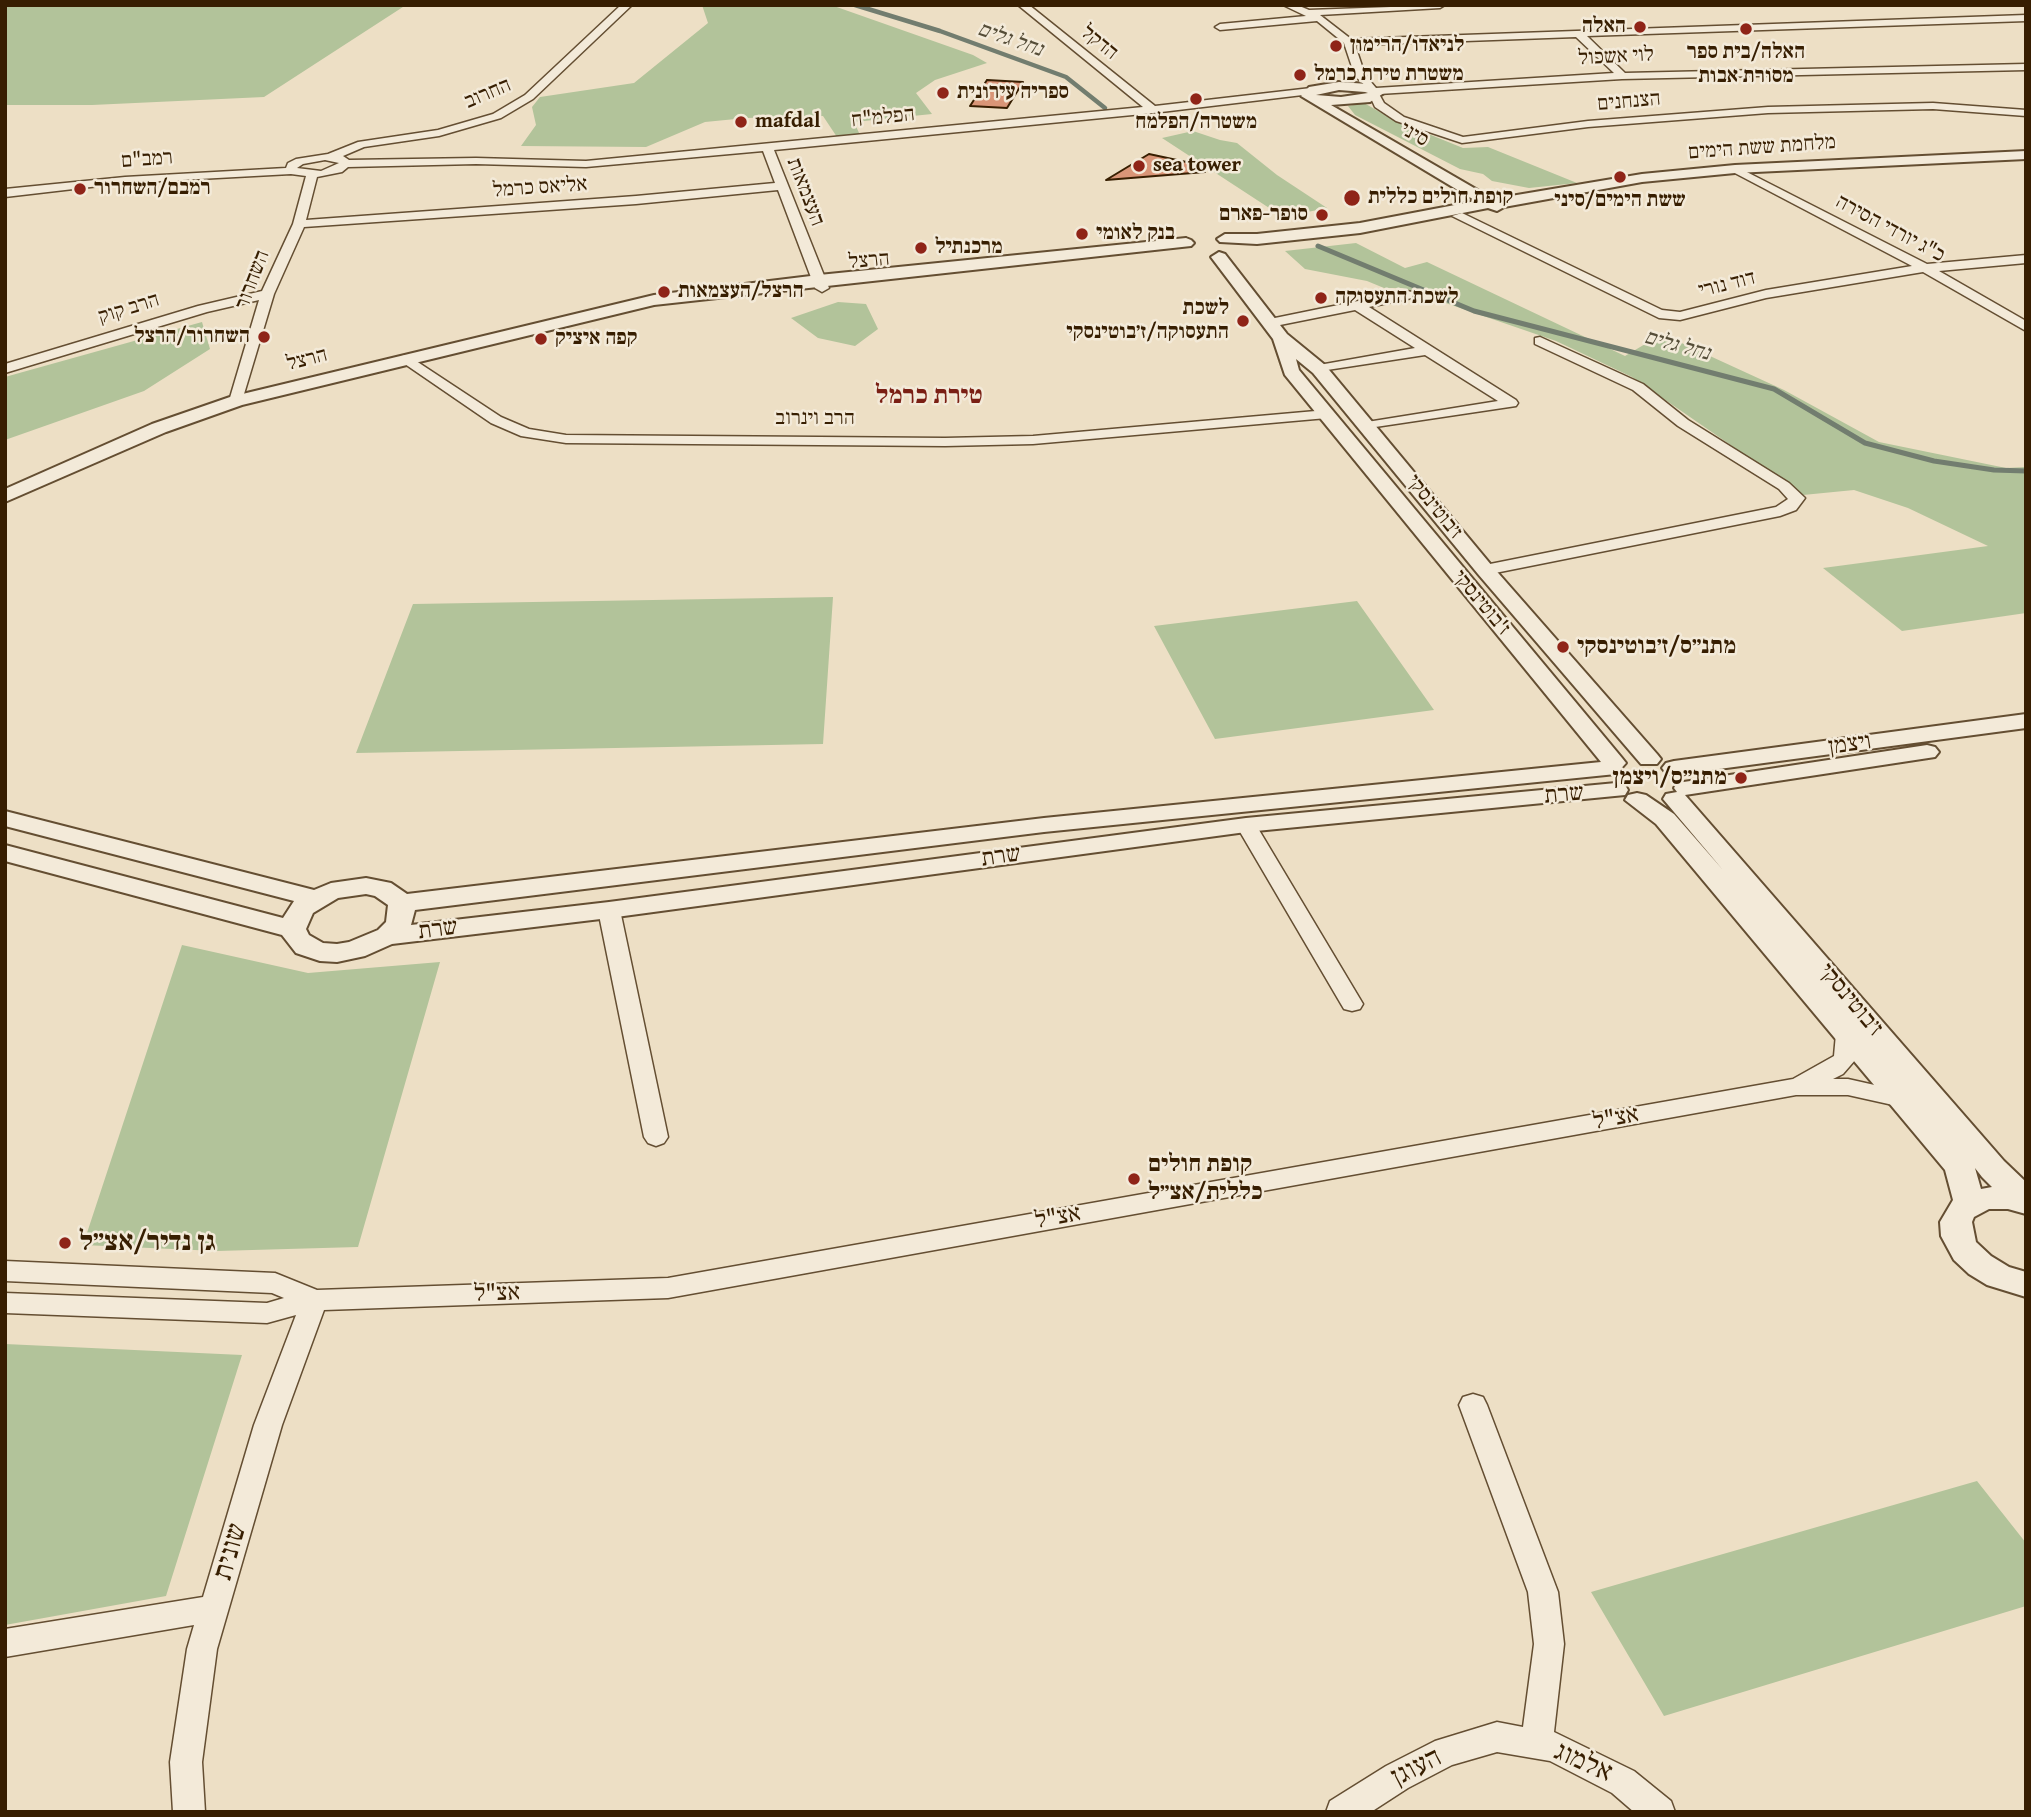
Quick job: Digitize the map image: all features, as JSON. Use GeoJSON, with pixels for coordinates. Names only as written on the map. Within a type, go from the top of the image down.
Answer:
{"type":"FeatureCollection","features":[{"type":"Feature","properties":{"kind":"street"},"geometry":{"type":"LineString","coordinates":[[610,5],[625,6]]}},
{"type":"Feature","properties":{"kind":"street","name":"הדקל"},"geometry":{"type":"LineString","coordinates":[[1023,5],[1153,110]]}},
{"type":"Feature","properties":{"kind":"street"},"geometry":{"type":"LineString","coordinates":[[1288,5],[1315,15],[1349,42],[2026,18]]}},
{"type":"Feature","properties":{"kind":"street"},"geometry":{"type":"LineString","coordinates":[[1220,27],[1315,15],[1440,5]]}},
{"type":"Feature","properties":{"kind":"street","name":"החרוב"},"geometry":{"type":"LineString","coordinates":[[291,171],[292,165],[300,161],[331,157],[362,144],[439,132],[497,116],[529,97],[625,6]]}},
{"type":"Feature","properties":{"kind":"street"},"geometry":{"type":"LineString","coordinates":[[1579,34],[1622,76]]}},
{"type":"Feature","properties":{"kind":"street"},"geometry":{"type":"LineString","coordinates":[[1349,42],[1355,81]]}},
{"type":"Feature","properties":{"kind":"street","name":"לוי אשכול"},"geometry":{"type":"LineString","coordinates":[[1374,92],[1622,76],[2026,67]]}},
{"type":"Feature","properties":{"kind":"street"},"geometry":{"type":"LineString","coordinates":[[1310,96],[1355,81],[1374,92]]}},
{"type":"Feature","properties":{"kind":"street"},"geometry":{"type":"LineString","coordinates":[[1310,96],[1341,101],[1374,92]]}},
{"type":"Feature","properties":{"kind":"street","name":"הצנחנים"},"geometry":{"type":"LineString","coordinates":[[1374,92],[1379,106],[1400,119],[1462,140],[1588,124],[1768,110],[1933,106],[2026,113]]}},
{"type":"Feature","properties":{"kind":"street","name":"הפלמ\"ח"},"geometry":{"type":"LineString","coordinates":[[345,164],[476,161],[586,164],[1310,96]]}},
{"type":"Feature","properties":{"kind":"street","name":"סיני"},"geometry":{"type":"LineString","coordinates":[[1310,96],[1497,204]]}},
{"type":"Feature","properties":{"kind":"street","name":"סיני"},"geometry":{"type":"LineString","coordinates":[[1341,101],[1340,109],[1346,114],[1465,180],[1497,204]]}},
{"type":"Feature","properties":{"kind":"street","name":"העצמאות"},"geometry":{"type":"LineString","coordinates":[[768,149],[821,284]]}},
{"type":"Feature","properties":{"kind":"street","name":"מלחמת ששת הימים"},"geometry":{"type":"LineString","coordinates":[[1219,241],[1360,228],[1571,189],[1735,169],[2026,155]]}},
{"type":"Feature","properties":{"kind":"street"},"geometry":{"type":"LineString","coordinates":[[291,171],[312,174],[338,170],[345,164],[342,159],[331,157]]}},
{"type":"Feature","properties":{"kind":"street","name":"כ\"ג יורדי הסירה"},"geometry":{"type":"LineString","coordinates":[[1735,169],[1925,268],[2026,327]]}},
{"type":"Feature","properties":{"kind":"street","name":"רמב\"ם"},"geometry":{"type":"LineString","coordinates":[[5,193],[125,180],[291,171]]}},
{"type":"Feature","properties":{"kind":"street","name":"השחרור"},"geometry":{"type":"LineString","coordinates":[[236,401],[267,294],[299,224],[312,174]]}},
{"type":"Feature","properties":{"kind":"street"},"geometry":{"type":"LineString","coordinates":[[1465,180],[1515,191],[1571,189]]}},
{"type":"Feature","properties":{"kind":"street","name":"אליאס כרמל"},"geometry":{"type":"LineString","coordinates":[[299,224],[623,201],[783,186]]}},
{"type":"Feature","properties":{"kind":"street","name":"מלחמת ששת הימים"},"geometry":{"type":"LineString","coordinates":[[1219,241],[1373,233],[1458,216],[1497,204]]}},
{"type":"Feature","properties":{"kind":"street","name":"דוד נורי"},"geometry":{"type":"LineString","coordinates":[[1458,216],[1659,314],[1680,316],[1766,295],[1925,268],[2026,259]]}},
{"type":"Feature","properties":{"kind":"street"},"geometry":{"type":"LineString","coordinates":[[1219,241],[1229,255],[1219,257],[1194,252],[1219,241]]}},
{"type":"Feature","properties":{"kind":"street","name":"הרצל"},"geometry":{"type":"LineString","coordinates":[[5,496],[159,428],[236,401],[593,317],[821,284],[1194,252]]}},
{"type":"Feature","properties":{"kind":"street","name":"ז׳בוטינסקי"},"geometry":{"type":"LineString","coordinates":[[1219,257],[1275,331],[1319,369],[1485,570],[1649,759]]}},
{"type":"Feature","properties":{"kind":"street","name":"הרב קוק"},"geometry":{"type":"LineString","coordinates":[[5,369],[203,309],[267,294]]}},
{"type":"Feature","properties":{"kind":"street"},"geometry":{"type":"LineString","coordinates":[[1275,331],[1357,305],[1407,295]]}},
{"type":"Feature","properties":{"kind":"street"},"geometry":{"type":"LineString","coordinates":[[1357,305],[1511,403],[1367,426]]}},
{"type":"Feature","properties":{"kind":"street","name":"ז'בוטינסקי"},"geometry":{"type":"LineString","coordinates":[[1275,331],[1291,371],[1618,780]]}},
{"type":"Feature","properties":{"kind":"street"},"geometry":{"type":"LineString","coordinates":[[1485,570],[1780,511],[1790,507],[1797,498],[1754,466],[1683,423],[1638,387],[1540,341]]}},
{"type":"Feature","properties":{"kind":"street"},"geometry":{"type":"LineString","coordinates":[[1319,369],[1428,349]]}},
{"type":"Feature","properties":{"kind":"street","name":"הרב וינרוב"},"geometry":{"type":"LineString","coordinates":[[407,359],[496,420],[526,433],[566,439],[945,442],[1033,440],[1327,414]]}},
{"type":"Feature","properties":{"kind":"street","name":"הרצל"},"geometry":{"type":"LineString","coordinates":[[5,504],[236,401]]}},
{"type":"Feature","properties":{"kind":"street","name":"ויצמן"},"geometry":{"type":"LineString","coordinates":[[1679,785],[2026,721]]}},
{"type":"Feature","properties":{"kind":"street","name":"ויצמן"},"geometry":{"type":"LineString","coordinates":[[1679,785],[2026,738]]}},
{"type":"Feature","properties":{"kind":"street"},"geometry":{"type":"LineString","coordinates":[[1636,758],[1649,759],[1679,785],[1651,803],[1618,780],[1636,758]]}},
{"type":"Feature","properties":{"kind":"street","name":"ז׳בוטינסקי"},"geometry":{"type":"LineString","coordinates":[[1618,780],[1665,819],[1959,1166],[1970,1204]]}},
{"type":"Feature","properties":{"kind":"street","name":"שרת"},"geometry":{"type":"LineString","coordinates":[[387,936],[610,910],[1246,825],[1618,780]]}},
{"type":"Feature","properties":{"kind":"street","name":"שרת"},"geometry":{"type":"LineString","coordinates":[[401,903],[1044,825],[1618,780]]}},
{"type":"Feature","properties":{"kind":"street","name":"ז׳בוטינסקי"},"geometry":{"type":"LineString","coordinates":[[1679,785],[1993,1170],[2026,1202]]}},
{"type":"Feature","properties":{"kind":"street"},"geometry":{"type":"LineString","coordinates":[[5,818],[315,898]]}},
{"type":"Feature","properties":{"kind":"street"},"geometry":{"type":"LineString","coordinates":[[1246,825],[1352,1004]]}},
{"type":"Feature","properties":{"kind":"street"},"geometry":{"type":"LineString","coordinates":[[5,853],[293,929]]}},
{"type":"Feature","properties":{"kind":"street"},"geometry":{"type":"LineString","coordinates":[[366,886],[393,894],[401,903],[402,914],[398,925],[387,936],[355,950],[320,952],[306,947],[297,939],[293,929],[303,907],[331,891],[366,886]]}},
{"type":"Feature","properties":{"kind":"street"},"geometry":{"type":"LineString","coordinates":[[610,910],[656,1137]]}},
{"type":"Feature","properties":{"kind":"street","name":"אצ\"ל"},"geometry":{"type":"LineString","coordinates":[[1796,1087],[1835,1068],[1845,1059],[1847,1034]]}},
{"type":"Feature","properties":{"kind":"street","name":"אצ\"ל"},"geometry":{"type":"LineString","coordinates":[[5,1303],[267,1313],[315,1300],[667,1289],[1796,1087],[1848,1087],[1902,1098]]}},
{"type":"Feature","properties":{"kind":"street"},"geometry":{"type":"LineString","coordinates":[[2026,1202],[1989,1198],[1961,1210],[1956,1222],[1957,1236],[1965,1251],[1980,1265],[1998,1276],[2026,1285]]}},
{"type":"Feature","properties":{"kind":"street","name":"אצ\"ל"},"geometry":{"type":"LineString","coordinates":[[5,1271],[275,1283],[315,1300]]}},
{"type":"Feature","properties":{"kind":"street","name":"שונית"},"geometry":{"type":"LineString","coordinates":[[189,1812],[186,1762],[202,1649],[268,1425],[315,1300]]}},
{"type":"Feature","properties":{"kind":"street"},"geometry":{"type":"LineString","coordinates":[[1473,1405],[1543,1592],[1549,1644],[1537,1744]]}},
{"type":"Feature","properties":{"kind":"street"},"geometry":{"type":"LineString","coordinates":[[5,1643],[215,1608]]}},
{"type":"Feature","properties":{"kind":"street","name":"אלמוג"},"geometry":{"type":"LineString","coordinates":[[1497,1737],[1555,1747],[1623,1782],[1659,1812]]}},
{"type":"Feature","properties":{"kind":"street","name":"העוגן"},"geometry":{"type":"LineString","coordinates":[[1342,1812],[1397,1777],[1446,1752],[1497,1737]]}},
{"type":"Feature","properties":{"kind":"green space"},"geometry":{"type":"Polygon","coordinates":[[[5,5],[406,5],[264,97],[92,105],[5,105],[5,5]]]}},
{"type":"Feature","properties":{"kind":"green space"},"geometry":{"type":"Polygon","coordinates":[[[702,5],[831,5],[973,55],[987,63],[935,80],[916,93],[932,114],[854,122],[860,135],[837,137],[823,116],[746,118],[705,122],[646,147],[521,146],[536,125],[532,107],[540,97],[634,83],[708,23],[702,5]]]}},
{"type":"Feature","properties":{"kind":"green space"},"geometry":{"type":"Polygon","coordinates":[[[1364,103],[1394,120],[1463,148],[1488,147],[1577,183],[1529,188],[1492,181],[1483,174],[1460,169],[1355,115],[1348,106],[1364,103]]]}},
{"type":"Feature","properties":{"kind":"green space"},"geometry":{"type":"Polygon","coordinates":[[[1193,131],[1237,143],[1277,175],[1327,208],[1283,217],[1162,138],[1193,131]]]}},
{"type":"Feature","properties":{"kind":"green space"},"geometry":{"type":"Polygon","coordinates":[[[1356,243],[1405,268],[1427,262],[1625,356],[1662,334],[1784,390],[1879,442],[2006,468],[2026,467],[2026,613],[1902,631],[1823,568],[1988,546],[1908,508],[1854,490],[1803,495],[1632,377],[1556,341],[1402,288],[1384,288],[1367,281],[1305,269],[1285,251],[1356,243]]]}},
{"type":"Feature","properties":{"kind":"green space"},"geometry":{"type":"Polygon","coordinates":[[[838,302],[866,304],[878,329],[855,346],[818,338],[791,318],[838,302]]]}},
{"type":"Feature","properties":{"kind":"green space"},"geometry":{"type":"Polygon","coordinates":[[[202,322],[210,349],[144,391],[5,440],[5,377],[202,322]]]}},
{"type":"Feature","properties":{"kind":"green space"},"geometry":{"type":"Polygon","coordinates":[[[833,597],[823,744],[356,753],[413,604],[833,597]]]}},
{"type":"Feature","properties":{"kind":"green space"},"geometry":{"type":"Polygon","coordinates":[[[1357,601],[1434,710],[1215,739],[1154,626],[1357,601]]]}},
{"type":"Feature","properties":{"kind":"green space"},"geometry":{"type":"Polygon","coordinates":[[[182,945],[308,973],[440,962],[358,1247],[217,1251],[83,1245],[182,945]]]}},
{"type":"Feature","properties":{"kind":"green space"},"geometry":{"type":"Polygon","coordinates":[[[5,1344],[242,1355],[166,1596],[5,1625],[5,1344]]]}},
{"type":"Feature","properties":{"kind":"green space"},"geometry":{"type":"Polygon","coordinates":[[[1977,1481],[2026,1543],[2026,1606],[1664,1716],[1591,1592],[1977,1481]]]}},
{"type":"Feature","properties":{"kind":"building"},"geometry":{"type":"Polygon","coordinates":[[[987,80],[1023,82],[1007,108],[970,106],[987,80]]]}},
{"type":"Feature","properties":{"kind":"building"},"geometry":{"type":"Polygon","coordinates":[[[1149,154],[1205,166],[1205,172],[1106,180],[1149,154]]]}},
{"type":"Feature","properties":{"kind":"waterway","name":"נחל גלים"},"geometry":{"type":"LineString","coordinates":[[855,5],[940,31],[1066,77],[1105,108]]}},
{"type":"Feature","properties":{"kind":"waterway","name":"נחל גלים"},"geometry":{"type":"LineString","coordinates":[[1318,246],[1474,311],[1774,389],[1865,443],[1934,461],[1994,470],[2026,471]]}},
{"type":"Feature","properties":{"kind":"place","name":"האלה"},"geometry":{"type":"Point","coordinates":[1640,27]}},
{"type":"Feature","properties":{"kind":"place","name":"האלה/בית ספר מסורת אבות"},"geometry":{"type":"Point","coordinates":[1746,29]}},
{"type":"Feature","properties":{"kind":"place","name":"לניאדו/הרימון"},"geometry":{"type":"Point","coordinates":[1336,46]}},
{"type":"Feature","properties":{"kind":"place","name":"משטרת טירת כרמל"},"geometry":{"type":"Point","coordinates":[1300,75]}},
{"type":"Feature","properties":{"kind":"place","name":"ספריה עירונית"},"geometry":{"type":"Point","coordinates":[943,93]}},
{"type":"Feature","properties":{"kind":"place","name":"משטרה/הפלמח"},"geometry":{"type":"Point","coordinates":[1196,99]}},
{"type":"Feature","properties":{"kind":"place","name":"mafdal"},"geometry":{"type":"Point","coordinates":[741,122]}},
{"type":"Feature","properties":{"kind":"place","name":"sea tower"},"geometry":{"type":"Point","coordinates":[1139,166]}},
{"type":"Feature","properties":{"kind":"place","name":"ששת הימים/סיני"},"geometry":{"type":"Point","coordinates":[1620,177]}},
{"type":"Feature","properties":{"kind":"place","name":"רמבם/השחרור"},"geometry":{"type":"Point","coordinates":[80,189]}},
{"type":"Feature","properties":{"kind":"place","name":"קופת חולים כללית"},"geometry":{"type":"Point","coordinates":[1352,198]}},
{"type":"Feature","properties":{"kind":"place","name":"סופר-פארם"},"geometry":{"type":"Point","coordinates":[1322,215]}},
{"type":"Feature","properties":{"kind":"place","name":"בנק לאומי"},"geometry":{"type":"Point","coordinates":[1082,234]}},
{"type":"Feature","properties":{"kind":"place","name":"מרכנתיל"},"geometry":{"type":"Point","coordinates":[921,248]}},
{"type":"Feature","properties":{"kind":"place","name":"הרצל/העצמאות"},"geometry":{"type":"Point","coordinates":[664,292]}},
{"type":"Feature","properties":{"kind":"place","name":"לשכת התעסוקה"},"geometry":{"type":"Point","coordinates":[1321,298]}},
{"type":"Feature","properties":{"kind":"place","name":"לשכת התעסוקה/ז׳בוטינסקי"},"geometry":{"type":"Point","coordinates":[1243,321]}},
{"type":"Feature","properties":{"kind":"place","name":"השחרור/הרצל"},"geometry":{"type":"Point","coordinates":[264,337]}},
{"type":"Feature","properties":{"kind":"place","name":"קפה איציק"},"geometry":{"type":"Point","coordinates":[541,339]}},
{"type":"Feature","properties":{"kind":"place","name":"מתנ״ס/ז׳בוטינסקי"},"geometry":{"type":"Point","coordinates":[1563,647]}},
{"type":"Feature","properties":{"kind":"place","name":"מתנ״ס/ויצמן"},"geometry":{"type":"Point","coordinates":[1741,778]}},
{"type":"Feature","properties":{"kind":"place","name":"קופת חולים כללית/אצ״ל"},"geometry":{"type":"Point","coordinates":[1134,1179]}},
{"type":"Feature","properties":{"kind":"place","name":"גן נדיר/אצ״ל"},"geometry":{"type":"Point","coordinates":[65,1243]}},
{"type":"Feature","properties":{"kind":"district","name":"טירת כרמל"},"geometry":{"type":"Point","coordinates":[929,396]}}]}
